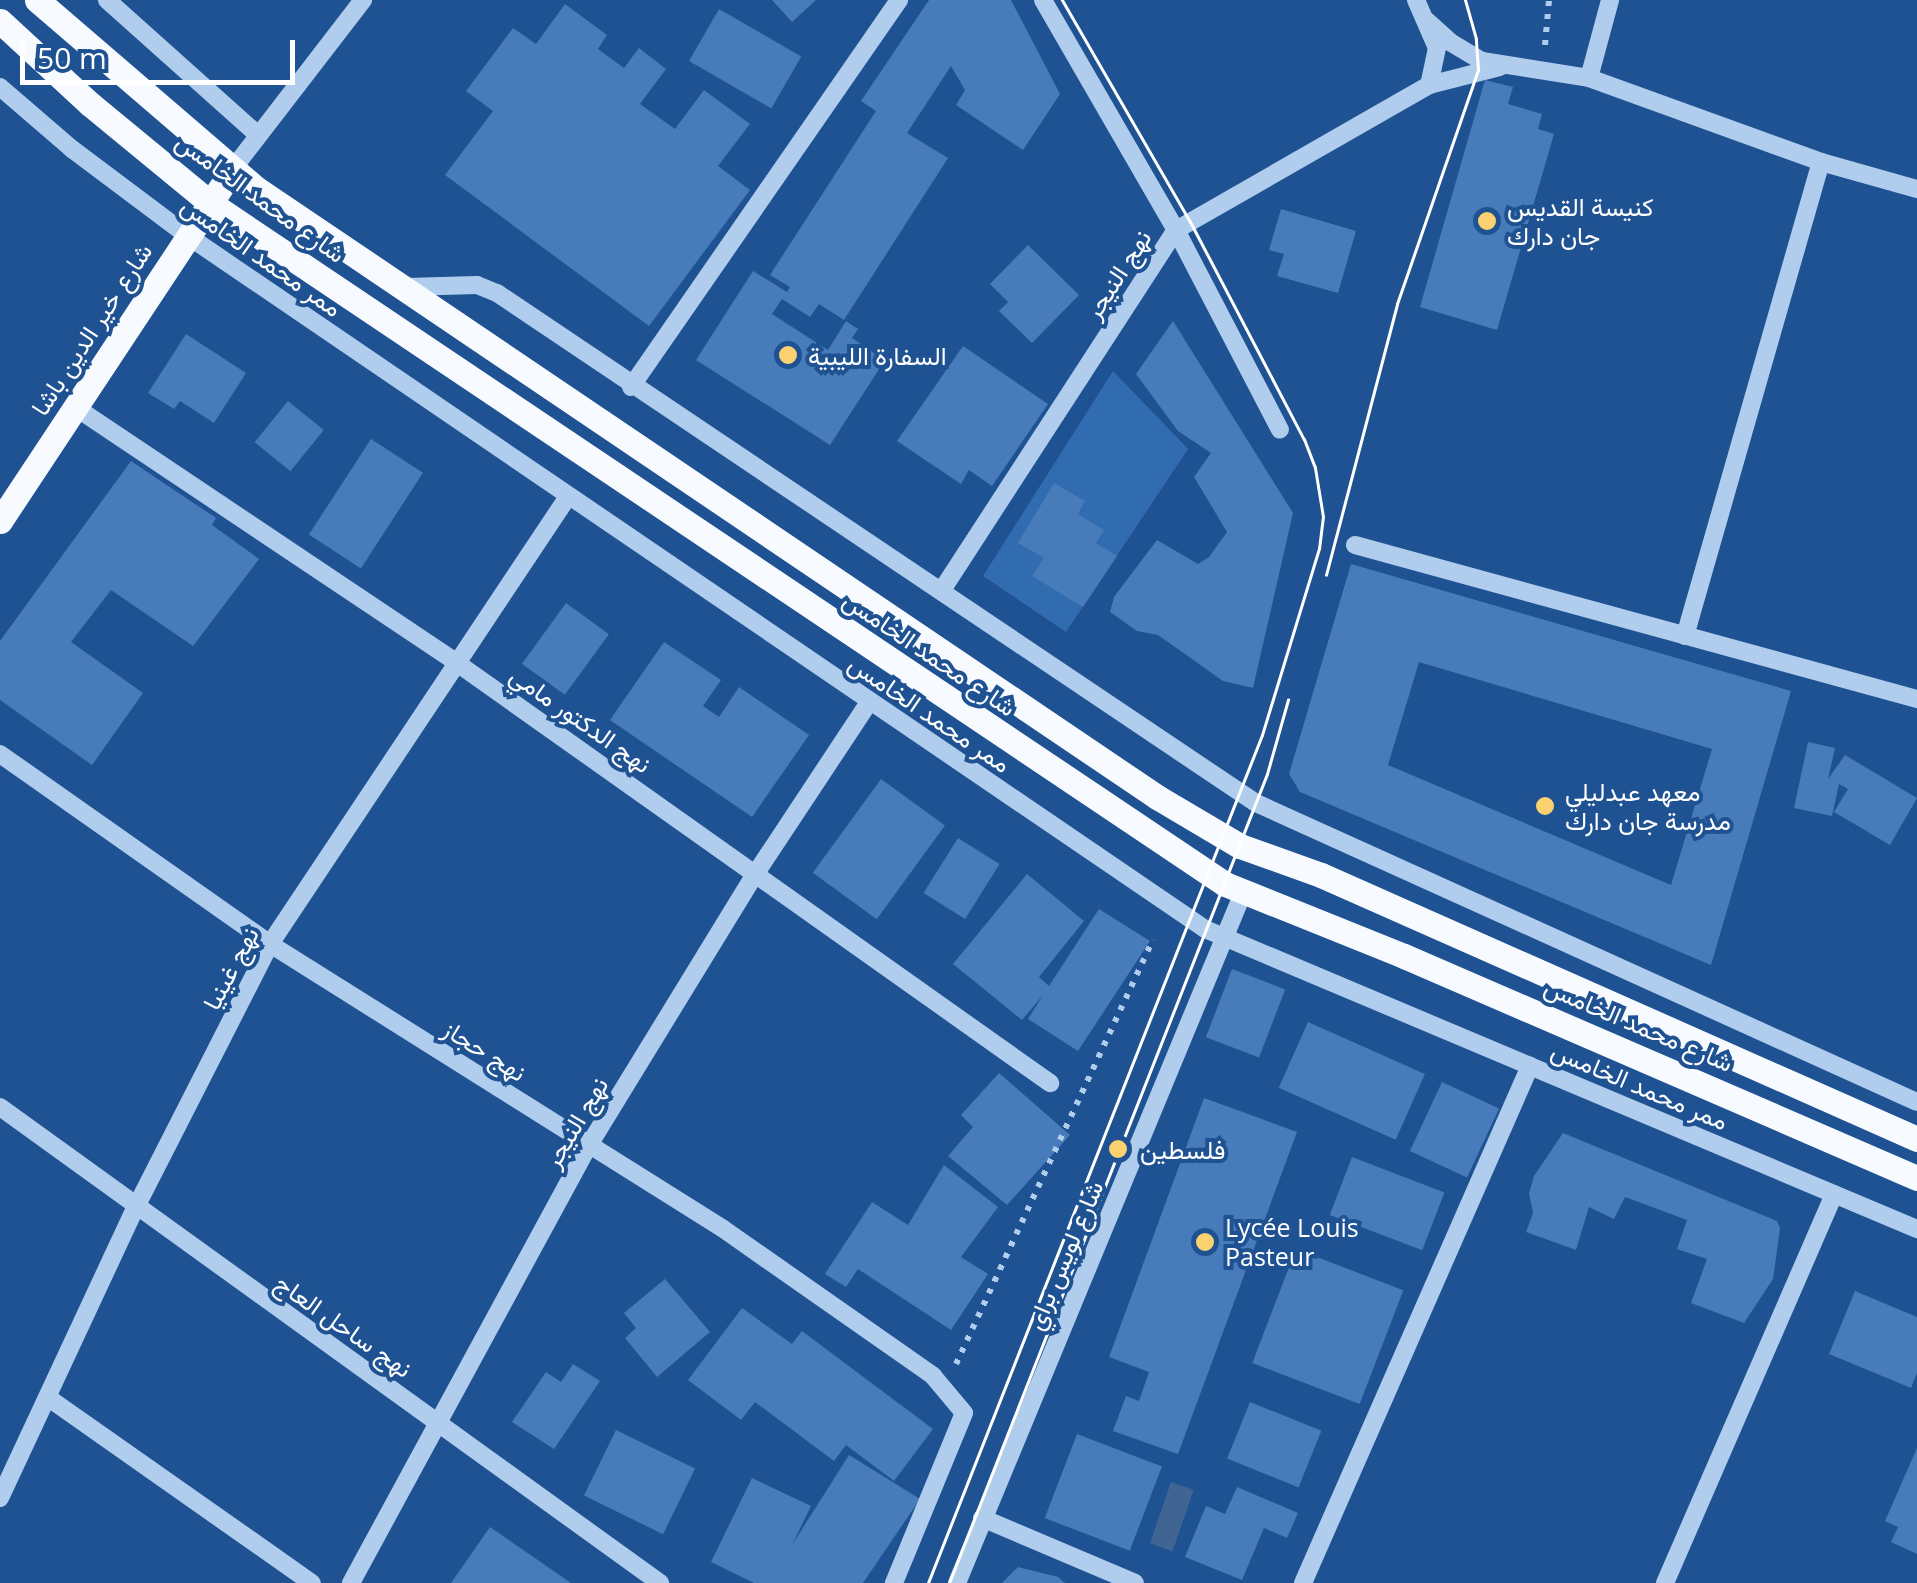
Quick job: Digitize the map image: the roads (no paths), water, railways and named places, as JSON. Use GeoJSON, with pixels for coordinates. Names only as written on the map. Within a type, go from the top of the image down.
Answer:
{"type":"FeatureCollection","features":[{"type":"Feature","properties":{"kind":"main road","name":"شارع محمد الخامس"},"geometry":{"type":"LineString","coordinates":[[36,0],[232,170],[1156,797],[1231,841],[1321,875],[1917,1139]]}},
{"type":"Feature","properties":{"kind":"main road","name":"شارع محمد الخامس"},"geometry":{"type":"LineString","coordinates":[[0,21],[90,104],[210,203],[1023,752],[1244,893],[1404,956],[1917,1178]]}},
{"type":"Feature","properties":{"kind":"main road","name":"شارع خير الدين باشا"},"geometry":{"type":"LineString","coordinates":[[0,521],[232,170]]}},
{"type":"Feature","properties":{"kind":"street","name":"شارع محمد الخامس"},"geometry":{"type":"LineString","coordinates":[[107,0],[258,136]]}},
{"type":"Feature","properties":{"kind":"street"},"geometry":{"type":"LineString","coordinates":[[232,170],[363,0]]}},
{"type":"Feature","properties":{"kind":"street"},"geometry":{"type":"LineString","coordinates":[[631,387],[900,0]]}},
{"type":"Feature","properties":{"kind":"street"},"geometry":{"type":"LineString","coordinates":[[1043,0],[1176,230],[1280,430]]}},
{"type":"Feature","properties":{"kind":"street"},"geometry":{"type":"LineString","coordinates":[[1416,0],[1437,48],[1429,85]]}},
{"type":"Feature","properties":{"kind":"street"},"geometry":{"type":"LineString","coordinates":[[1590,78],[1610,0]]}},
{"type":"Feature","properties":{"kind":"street"},"geometry":{"type":"LineString","coordinates":[[1427,20],[1450,42],[1500,67],[1590,78],[1821,162],[1917,189]]}},
{"type":"Feature","properties":{"kind":"street","name":"نهج النيجر"},"geometry":{"type":"LineString","coordinates":[[942,590],[1176,230],[1429,85],[1500,67]]}},
{"type":"Feature","properties":{"kind":"street","name":"ممر محمد الخامس"},"geometry":{"type":"LineString","coordinates":[[0,87],[72,149],[188,236],[1205,929],[1917,1230]]}},
{"type":"Feature","properties":{"kind":"street"},"geometry":{"type":"LineString","coordinates":[[1685,636],[1821,162]]}},
{"type":"Feature","properties":{"kind":"street"},"geometry":{"type":"LineString","coordinates":[[406,288],[478,286],[497,293],[631,387],[1256,802],[1917,1102]]}},
{"type":"Feature","properties":{"kind":"street","name":"نهج الدكتور مامي"},"geometry":{"type":"LineString","coordinates":[[75,408],[457,663],[1050,1083]]}},
{"type":"Feature","properties":{"kind":"street","name":"نهج غينيا"},"geometry":{"type":"LineString","coordinates":[[0,1498],[50,1399],[135,1209],[270,944],[568,498]]}},
{"type":"Feature","properties":{"kind":"street"},"geometry":{"type":"LineString","coordinates":[[1355,546],[1917,699]]}},
{"type":"Feature","properties":{"kind":"street","name":"نهج النيجر"},"geometry":{"type":"LineString","coordinates":[[350,1583],[589,1145],[756,873],[869,702]]}},
{"type":"Feature","properties":{"kind":"street","name":"نهج حجاز"},"geometry":{"type":"LineString","coordinates":[[0,754],[270,944],[722,1228],[933,1376],[942,1390],[956,1398],[964,1413],[894,1583]]}},
{"type":"Feature","properties":{"kind":"street","name":"شارع لويس براي"},"geometry":{"type":"LineString","coordinates":[[957,1583],[1244,893]]}},
{"type":"Feature","properties":{"kind":"street"},"geometry":{"type":"LineString","coordinates":[[1302,1583],[1530,1066]]}},
{"type":"Feature","properties":{"kind":"street","name":"نهج ساحل العاج"},"geometry":{"type":"LineString","coordinates":[[0,1108],[135,1209],[660,1583]]}},
{"type":"Feature","properties":{"kind":"street"},"geometry":{"type":"LineString","coordinates":[[1665,1583],[1834,1194]]}},
{"type":"Feature","properties":{"kind":"street"},"geometry":{"type":"LineString","coordinates":[[50,1399],[312,1583]]}},
{"type":"Feature","properties":{"kind":"street"},"geometry":{"type":"LineString","coordinates":[[982,1518],[1135,1583]]}},
{"type":"Feature","properties":{"kind":"tram line"},"geometry":{"type":"LineString","coordinates":[[928,1583],[1262,735],[1319,549],[1323,517],[1315,468],[1304,440],[1190,222],[1062,0]]}},
{"type":"Feature","properties":{"kind":"tram line"},"geometry":{"type":"LineString","coordinates":[[1326,575],[1397,304],[1478,70],[1476,39],[1465,0]]}},
{"type":"Feature","properties":{"kind":"tram line"},"geometry":{"type":"LineString","coordinates":[[949,1583],[1267,774],[1288,700]]}},
{"type":"Feature","properties":{"kind":"place","name":"كنيسة القديس جان دارك"},"geometry":{"type":"Point","coordinates":[1487,221]}},
{"type":"Feature","properties":{"kind":"place","name":"السفارة الليبية"},"geometry":{"type":"Point","coordinates":[788,355]}},
{"type":"Feature","properties":{"kind":"place","name":"معهد عبدليلي مدرسة جان دارك"},"geometry":{"type":"Point","coordinates":[1545,806]}},
{"type":"Feature","properties":{"kind":"place","name":"فلسطين"},"geometry":{"type":"Point","coordinates":[1118,1149]}},
{"type":"Feature","properties":{"kind":"place","name":"Lycée Louis Pasteur"},"geometry":{"type":"Point","coordinates":[1205,1242]}}]}
